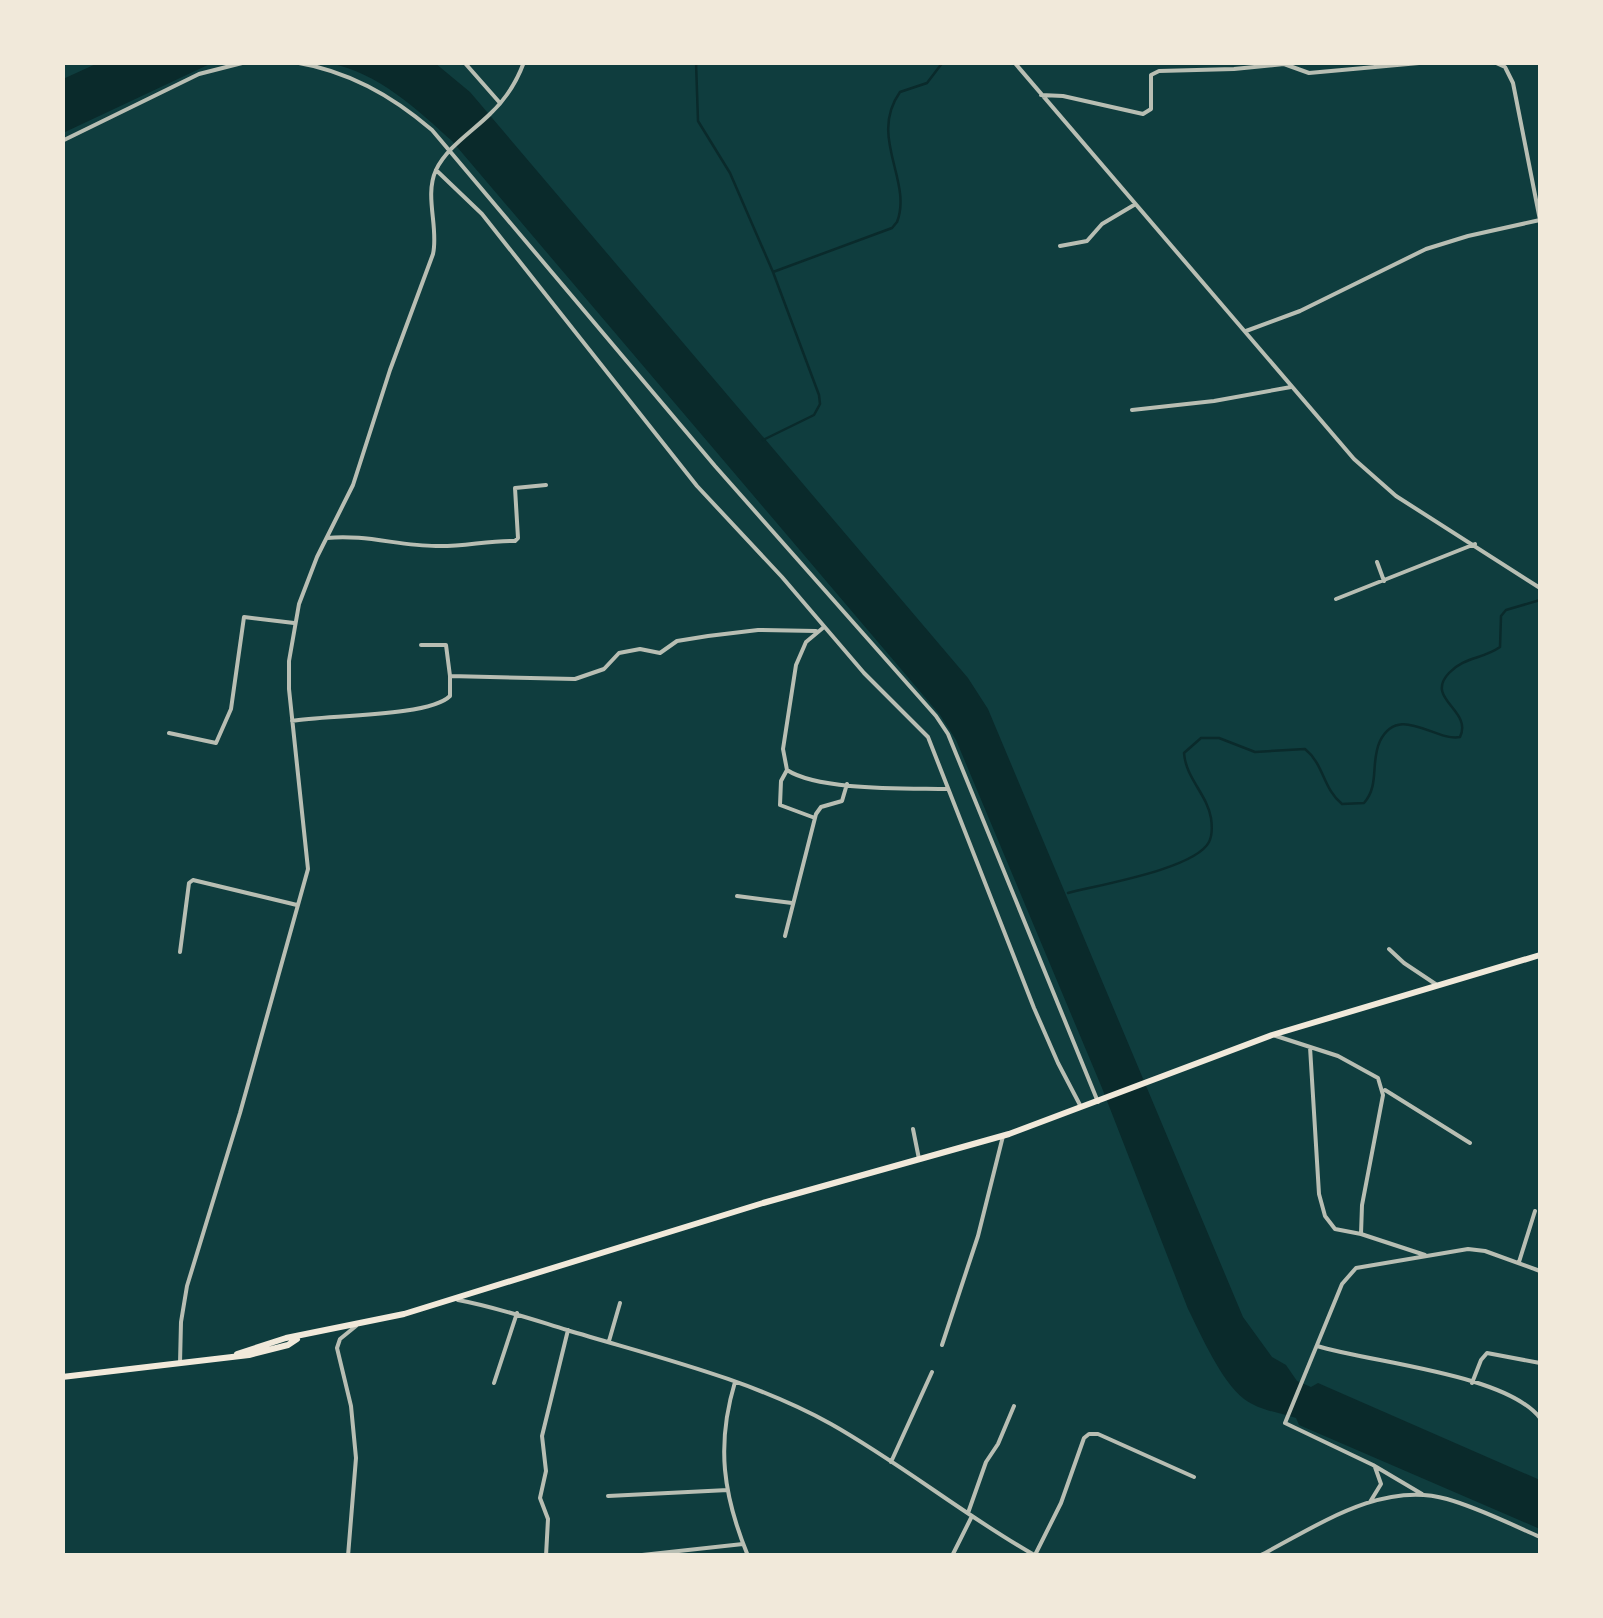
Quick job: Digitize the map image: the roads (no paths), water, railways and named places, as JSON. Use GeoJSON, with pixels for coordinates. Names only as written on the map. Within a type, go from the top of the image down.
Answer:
{"type":"FeatureCollection","features":[{"type":"Feature","properties":{"kind":"main road"},"geometry":{"type":"LineString","coordinates":[[62,1377],[248,1352],[361,1321],[404,1314],[763,1202],[1003,1136],[1272,1035],[1540,954]]}},
{"type":"Feature","properties":{"kind":"street"},"geometry":{"type":"LineString","coordinates":[[62,141],[199,74],[246,62]]}},
{"type":"Feature","properties":{"kind":"street"},"geometry":{"type":"LineString","coordinates":[[294,62],[334,70],[372,88],[410,111],[452,149],[715,466],[942,724],[1100,1101]]}},
{"type":"Feature","properties":{"kind":"street"},"geometry":{"type":"LineString","coordinates":[[464,62],[500,103]]}},
{"type":"Feature","properties":{"kind":"street"},"geometry":{"type":"LineString","coordinates":[[180,1363],[180,1322],[187,1286],[308,869],[289,668],[294,623],[304,587],[353,485],[432,254],[432,190],[436,170],[500,103],[524,62]]}},
{"type":"Feature","properties":{"kind":"street"},"geometry":{"type":"LineString","coordinates":[[1014,62],[1354,459],[1385,488],[1538,586]]}},
{"type":"Feature","properties":{"kind":"street"},"geometry":{"type":"LineString","coordinates":[[1216,62],[1216,70]]}},
{"type":"Feature","properties":{"kind":"street"},"geometry":{"type":"LineString","coordinates":[[1041,95],[1063,96],[1143,114],[1151,108],[1150,80],[1154,72],[1284,64],[1309,73],[1430,62]]}},
{"type":"Feature","properties":{"kind":"street"},"geometry":{"type":"LineString","coordinates":[[1246,332],[1300,311],[1426,249],[1488,230],[1540,220],[1513,84],[1505,67],[1494,62]]}},
{"type":"Feature","properties":{"kind":"street"},"geometry":{"type":"LineString","coordinates":[[436,170],[482,214],[716,508],[864,674],[928,737],[1052,1050],[1083,1109]]}},
{"type":"Feature","properties":{"kind":"street"},"geometry":{"type":"LineString","coordinates":[[1060,246],[1087,241],[1102,224],[1122,216],[1134,205]]}},
{"type":"Feature","properties":{"kind":"street"},"geometry":{"type":"LineString","coordinates":[[1132,410],[1291,386]]}},
{"type":"Feature","properties":{"kind":"street"},"geometry":{"type":"LineString","coordinates":[[327,538],[398,540],[436,546],[515,541],[515,488],[546,484]]}},
{"type":"Feature","properties":{"kind":"street"},"geometry":{"type":"LineString","coordinates":[[1336,600],[1475,544]]}},
{"type":"Feature","properties":{"kind":"street"},"geometry":{"type":"LineString","coordinates":[[1377,562],[1384,580]]}},
{"type":"Feature","properties":{"kind":"street"},"geometry":{"type":"LineString","coordinates":[[169,733],[216,743],[231,708],[244,617],[294,623]]}},
{"type":"Feature","properties":{"kind":"street"},"geometry":{"type":"LineString","coordinates":[[450,676],[576,680],[604,669],[620,653],[640,649],[660,653],[676,641],[748,631],[824,628]]}},
{"type":"Feature","properties":{"kind":"street"},"geometry":{"type":"LineString","coordinates":[[814,818],[780,805],[781,781],[787,770],[783,749],[796,665],[816,631]]}},
{"type":"Feature","properties":{"kind":"street"},"geometry":{"type":"LineString","coordinates":[[292,720],[402,712],[440,703],[450,696],[446,645],[421,644]]}},
{"type":"Feature","properties":{"kind":"street"},"geometry":{"type":"LineString","coordinates":[[787,770],[796,776],[847,784],[947,789]]}},
{"type":"Feature","properties":{"kind":"street"},"geometry":{"type":"LineString","coordinates":[[785,936],[814,818],[821,807],[842,801],[847,784]]}},
{"type":"Feature","properties":{"kind":"street"},"geometry":{"type":"LineString","coordinates":[[180,952],[189,883],[193,880],[297,906]]}},
{"type":"Feature","properties":{"kind":"street"},"geometry":{"type":"LineString","coordinates":[[738,896],[793,904]]}},
{"type":"Feature","properties":{"kind":"street"},"geometry":{"type":"LineString","coordinates":[[1389,949],[1404,964],[1440,987]]}},
{"type":"Feature","properties":{"kind":"street"},"geometry":{"type":"LineString","coordinates":[[1272,1035],[1366,1069],[1378,1078],[1382,1089],[1362,1205],[1362,1234]]}},
{"type":"Feature","properties":{"kind":"street"},"geometry":{"type":"LineString","coordinates":[[1310,1047],[1324,1216],[1336,1229],[1430,1257]]}},
{"type":"Feature","properties":{"kind":"street"},"geometry":{"type":"LineString","coordinates":[[1382,1089],[1470,1143]]}},
{"type":"Feature","properties":{"kind":"street"},"geometry":{"type":"LineString","coordinates":[[913,1129],[919,1160]]}},
{"type":"Feature","properties":{"kind":"street"},"geometry":{"type":"LineString","coordinates":[[942,1345],[978,1236],[1003,1136]]}},
{"type":"Feature","properties":{"kind":"street"},"geometry":{"type":"LineString","coordinates":[[1519,1262],[1536,1211]]}},
{"type":"Feature","properties":{"kind":"street"},"geometry":{"type":"LineString","coordinates":[[1540,1271],[1468,1248],[1353,1270],[1342,1284],[1285,1423],[1374,1465],[1422,1494],[1452,1500],[1540,1537]]}},
{"type":"Feature","properties":{"kind":"street"},"geometry":{"type":"LineString","coordinates":[[453,1299],[517,1313],[735,1382],[814,1415],[1035,1555],[1089,1434],[1098,1434],[1194,1477]]}},
{"type":"Feature","properties":{"kind":"street"},"geometry":{"type":"LineString","coordinates":[[609,1342],[620,1303]]}},
{"type":"Feature","properties":{"kind":"street"},"geometry":{"type":"LineString","coordinates":[[494,1383],[517,1313]]}},
{"type":"Feature","properties":{"kind":"street"},"geometry":{"type":"LineString","coordinates":[[348,1556],[356,1458],[351,1406],[337,1348],[340,1339],[361,1321]]}},
{"type":"Feature","properties":{"kind":"street"},"geometry":{"type":"LineString","coordinates":[[546,1556],[548,1519],[540,1498],[546,1471],[542,1436],[568,1330]]}},
{"type":"Feature","properties":{"kind":"street"},"geometry":{"type":"LineString","coordinates":[[1318,1346],[1472,1383],[1524,1401],[1540,1418]]}},
{"type":"Feature","properties":{"kind":"street"},"geometry":{"type":"LineString","coordinates":[[1472,1383],[1487,1354],[1540,1363]]}},
{"type":"Feature","properties":{"kind":"street"},"geometry":{"type":"LineString","coordinates":[[891,1462],[932,1372]]}},
{"type":"Feature","properties":{"kind":"street"},"geometry":{"type":"LineString","coordinates":[[735,1382],[722,1438],[729,1490],[748,1556]]}},
{"type":"Feature","properties":{"kind":"street"},"geometry":{"type":"LineString","coordinates":[[952,1556],[986,1462],[1014,1406]]}},
{"type":"Feature","properties":{"kind":"street"},"geometry":{"type":"LineString","coordinates":[[1370,1502],[1381,1484],[1374,1465]]}},
{"type":"Feature","properties":{"kind":"street"},"geometry":{"type":"LineString","coordinates":[[608,1496],[729,1490]]}},
{"type":"Feature","properties":{"kind":"street"},"geometry":{"type":"LineString","coordinates":[[1259,1556],[1370,1502],[1422,1494]]}},
{"type":"Feature","properties":{"kind":"street"},"geometry":{"type":"LineString","coordinates":[[633,1556],[743,1544]]}},
{"type":"Feature","properties":{"kind":"water"},"geometry":{"type":"Polygon","coordinates":[[[98,63],[212,63],[63,133],[63,79],[98,63]]]}},
{"type":"Feature","properties":{"kind":"water"},"geometry":{"type":"Polygon","coordinates":[[[329,63],[435,63],[470,92],[968,678],[988,709],[1243,1317],[1272,1357],[1286,1365],[1297,1381],[1311,1387],[1318,1383],[1540,1480],[1540,1529],[1299,1425],[1296,1418],[1256,1406],[1227,1381],[1188,1309],[1102,1088],[956,740],[940,715],[452,141],[380,84],[329,63]]]}},
{"type":"Feature","properties":{"kind":"waterway"},"geometry":{"type":"LineString","coordinates":[[696,62],[698,121],[730,173],[773,272],[819,395],[820,404],[814,415],[763,440]]}},
{"type":"Feature","properties":{"kind":"waterway"},"geometry":{"type":"LineString","coordinates":[[773,272],[892,228],[897,222],[900,191],[889,142],[891,109],[900,92],[927,83],[943,62]]}},
{"type":"Feature","properties":{"kind":"waterway"},"geometry":{"type":"LineString","coordinates":[[1068,893],[1166,868],[1200,852],[1209,842],[1209,809],[1188,771],[1184,753],[1201,738],[1219,738],[1255,752],[1305,749],[1342,804],[1364,803],[1372,789],[1377,749],[1388,730],[1407,724],[1460,737],[1460,719],[1445,698],[1443,682],[1461,664],[1500,647],[1501,616],[1506,610],[1540,600]]}}]}
